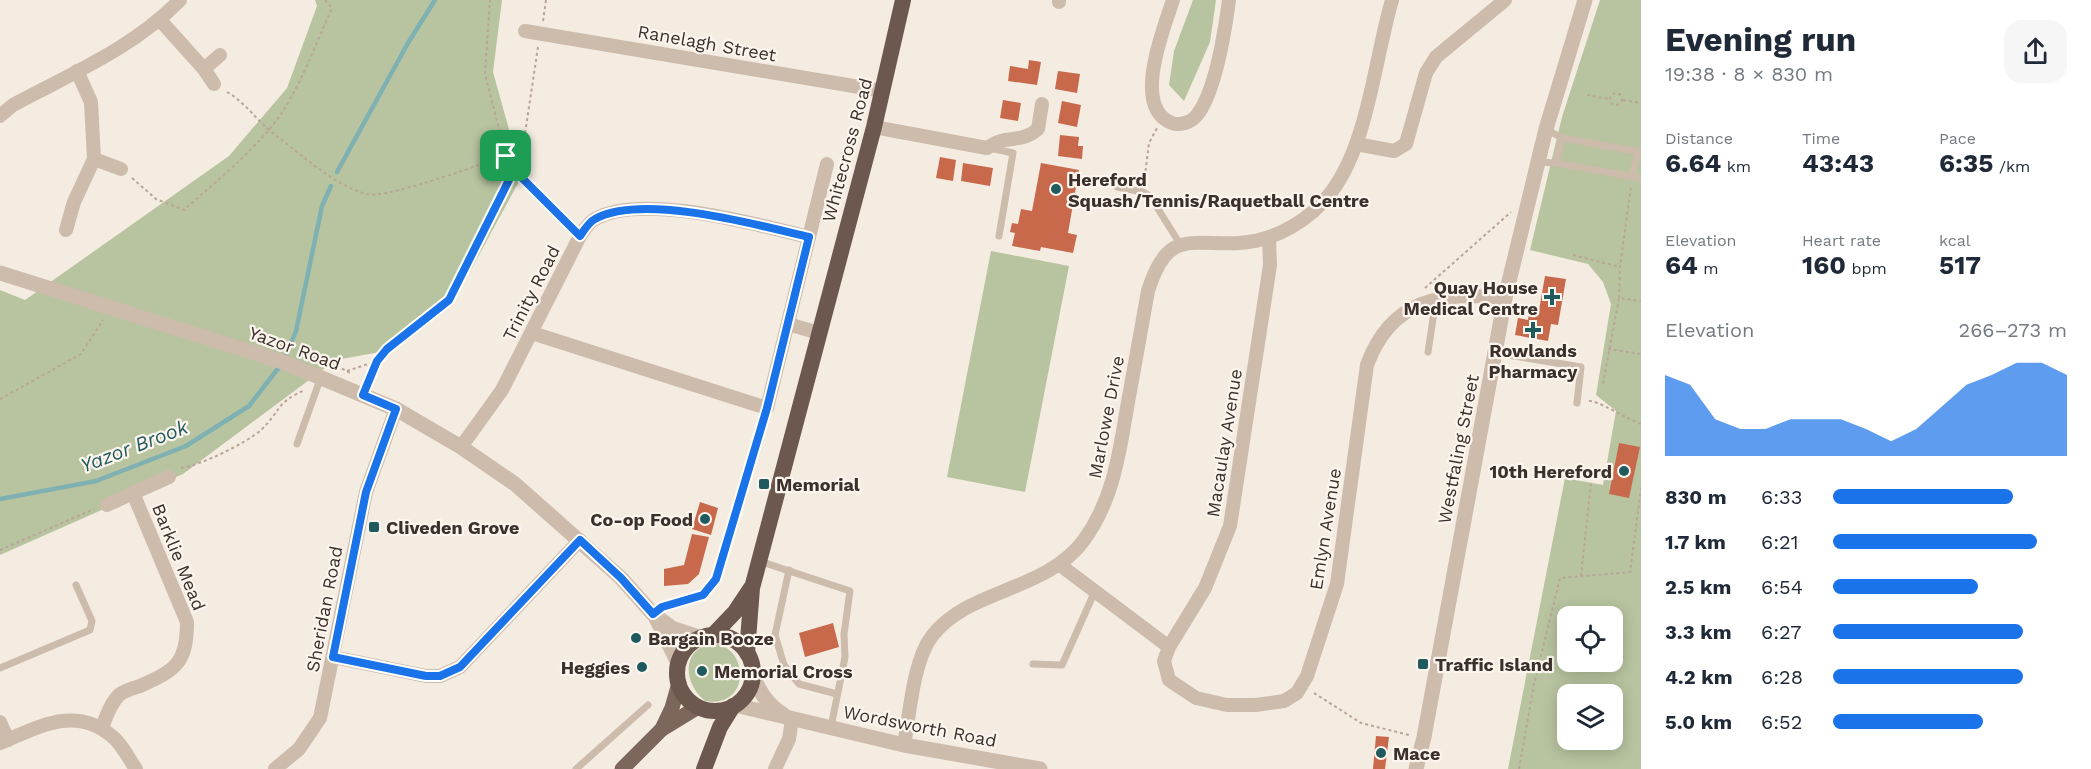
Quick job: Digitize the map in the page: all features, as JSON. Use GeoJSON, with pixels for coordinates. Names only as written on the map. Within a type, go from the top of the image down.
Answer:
{"type":"FeatureCollection","features":[{"type":"Feature","properties":{"kind":"highway","name":"Whitecross Road"},"geometry":{"type":"LineString","coordinates":[[747,653],[752,588],[874,128],[903,0]]}},
{"type":"Feature","properties":{"kind":"highway","name":"Whitecross Road"},"geometry":{"type":"LineString","coordinates":[[707,636],[735,612],[752,588]]}},
{"type":"Feature","properties":{"kind":"highway"},"geometry":{"type":"LineString","coordinates":[[706,763],[720,727],[734,706],[749,690],[753,677],[747,653],[733,640],[707,636],[687,648],[678,663],[679,683],[688,700],[700,708],[718,711],[734,706]]}},
{"type":"Feature","properties":{"kind":"highway"},"geometry":{"type":"LineString","coordinates":[[700,708],[708,732],[706,763]]}},
{"type":"Feature","properties":{"kind":"main road"},"geometry":{"type":"LineString","coordinates":[[662,729],[679,683]]}},
{"type":"Feature","properties":{"kind":"main road"},"geometry":{"type":"LineString","coordinates":[[622,769],[662,729],[700,708]]}},
{"type":"Feature","properties":{"kind":"street"},"geometry":{"type":"LineString","coordinates":[[0,116],[13,105],[132,42],[160,20],[180,0]]}},
{"type":"Feature","properties":{"kind":"street"},"geometry":{"type":"LineString","coordinates":[[1173,0],[1156,55],[1152,82],[1155,106],[1162,117],[1174,124],[1187,123],[1197,115],[1213,81],[1224,38],[1229,0]]}},
{"type":"Feature","properties":{"kind":"street"},"geometry":{"type":"LineString","coordinates":[[1180,244],[1200,241],[1239,243],[1269,238],[1307,217],[1332,192],[1346,170],[1356,144],[1392,0]]}},
{"type":"Feature","properties":{"kind":"street"},"geometry":{"type":"LineString","coordinates":[[1356,144],[1394,151],[1406,144],[1426,74],[1436,57],[1505,0]]}},
{"type":"Feature","properties":{"kind":"street","name":"Westfaling Street"},"geometry":{"type":"LineString","coordinates":[[1416,769],[1424,737],[1505,298],[1546,129],[1585,0]]}},
{"type":"Feature","properties":{"kind":"street"},"geometry":{"type":"LineString","coordinates":[[160,20],[204,69],[214,84]]}},
{"type":"Feature","properties":{"kind":"street","name":"Ranelagh Street"},"geometry":{"type":"LineString","coordinates":[[525,31],[883,91]]}},
{"type":"Feature","properties":{"kind":"street"},"geometry":{"type":"LineString","coordinates":[[204,69],[220,55]]}},
{"type":"Feature","properties":{"kind":"street"},"geometry":{"type":"LineString","coordinates":[[66,230],[74,202],[94,159],[91,102],[77,71]]}},
{"type":"Feature","properties":{"kind":"street"},"geometry":{"type":"LineString","coordinates":[[874,128],[987,148],[999,139],[1028,138],[1038,129],[1042,104]]}},
{"type":"Feature","properties":{"kind":"street"},"geometry":{"type":"LineString","coordinates":[[94,159],[121,169]]}},
{"type":"Feature","properties":{"kind":"street"},"geometry":{"type":"LineString","coordinates":[[532,333],[767,408],[827,164]]}},
{"type":"Feature","properties":{"kind":"street","name":"Trinity Road"},"geometry":{"type":"LineString","coordinates":[[461,447],[502,390],[580,236],[593,220],[612,212],[652,210],[713,214],[809,237]]}},
{"type":"Feature","properties":{"kind":"street","name":"Macaulay Avenue"},"geometry":{"type":"LineString","coordinates":[[1169,647],[1205,588],[1230,525],[1270,265],[1269,238]]}},
{"type":"Feature","properties":{"kind":"street","name":"Marlowe Drive"},"geometry":{"type":"LineString","coordinates":[[904,745],[920,658],[932,636],[956,613],[1031,581],[1060,565],[1082,543],[1099,519],[1113,484],[1148,291],[1162,257],[1180,244]]}},
{"type":"Feature","properties":{"kind":"street","name":"Yazor Road"},"geometry":{"type":"LineString","coordinates":[[0,273],[283,362],[319,381],[366,389],[461,447],[515,484],[580,540],[621,578],[653,614],[672,628],[707,636]]}},
{"type":"Feature","properties":{"kind":"street","name":"Emlyn Avenue"},"geometry":{"type":"LineString","coordinates":[[1301,685],[1337,584],[1367,365],[1373,348],[1394,320],[1420,303],[1436,298],[1475,295],[1505,298]]}},
{"type":"Feature","properties":{"kind":"street"},"geometry":{"type":"LineString","coordinates":[[788,324],[819,333]]}},
{"type":"Feature","properties":{"kind":"street","name":"Sheridan Road"},"geometry":{"type":"LineString","coordinates":[[275,769],[299,749],[320,718],[366,492],[396,409]]}},
{"type":"Feature","properties":{"kind":"street"},"geometry":{"type":"LineString","coordinates":[[133,493],[172,473]]}},
{"type":"Feature","properties":{"kind":"street","name":"Barklie Mead"},"geometry":{"type":"LineString","coordinates":[[102,504],[133,493],[187,622],[187,644],[182,659],[169,673],[121,694],[112,704],[102,728]]}},
{"type":"Feature","properties":{"kind":"street"},"geometry":{"type":"LineString","coordinates":[[333,657],[426,676],[440,676],[460,667],[580,540]]}},
{"type":"Feature","properties":{"kind":"street"},"geometry":{"type":"LineString","coordinates":[[1060,565],[1169,647],[1164,660],[1169,680],[1196,698],[1227,705],[1256,705],[1284,701],[1297,693],[1301,685]]}},
{"type":"Feature","properties":{"kind":"street","name":"Yazor Road"},"geometry":{"type":"LineString","coordinates":[[653,614],[678,663]]}},
{"type":"Feature","properties":{"kind":"street","name":"Wordsworth Road"},"geometry":{"type":"LineString","coordinates":[[753,677],[761,696],[771,706],[792,719]]}},
{"type":"Feature","properties":{"kind":"street","name":"Wordsworth Road"},"geometry":{"type":"LineString","coordinates":[[734,706],[904,745],[1035,769]]}},
{"type":"Feature","properties":{"kind":"street"},"geometry":{"type":"LineString","coordinates":[[775,769],[786,747],[792,719]]}},
{"type":"Feature","properties":{"kind":"street"},"geometry":{"type":"LineString","coordinates":[[0,722],[4,742],[57,720],[77,720],[102,728],[116,739],[136,769]]}},
{"type":"Feature","properties":{"kind":"lane"},"geometry":{"type":"LineString","coordinates":[[1546,129],[1562,138],[1639,151],[1632,177]]}},
{"type":"Feature","properties":{"kind":"lane"},"geometry":{"type":"LineString","coordinates":[[1556,163],[1562,138]]}},
{"type":"Feature","properties":{"kind":"lane"},"geometry":{"type":"LineString","coordinates":[[987,148],[1013,153],[999,236]]}},
{"type":"Feature","properties":{"kind":"lane"},"geometry":{"type":"LineString","coordinates":[[1538,162],[1641,178]]}},
{"type":"Feature","properties":{"kind":"lane"},"geometry":{"type":"LineString","coordinates":[[1117,187],[1143,192],[1163,212],[1180,244]]}},
{"type":"Feature","properties":{"kind":"lane"},"geometry":{"type":"LineString","coordinates":[[1428,352],[1436,298]]}},
{"type":"Feature","properties":{"kind":"lane"},"geometry":{"type":"LineString","coordinates":[[1496,353],[1581,367],[1577,403]]}},
{"type":"Feature","properties":{"kind":"lane"},"geometry":{"type":"LineString","coordinates":[[297,444],[319,381]]}},
{"type":"Feature","properties":{"kind":"lane"},"geometry":{"type":"LineString","coordinates":[[653,614],[662,607],[703,595],[716,579],[767,408]]}},
{"type":"Feature","properties":{"kind":"lane"},"geometry":{"type":"LineString","coordinates":[[759,561],[850,591],[844,633],[845,657],[830,728]]}},
{"type":"Feature","properties":{"kind":"lane"},"geometry":{"type":"LineString","coordinates":[[789,570],[775,634],[784,665],[799,684],[837,694]]}},
{"type":"Feature","properties":{"kind":"lane"},"geometry":{"type":"LineString","coordinates":[[0,668],[90,630],[92,621],[76,585]]}},
{"type":"Feature","properties":{"kind":"lane"},"geometry":{"type":"LineString","coordinates":[[1034,664],[1062,665],[1095,591]]}},
{"type":"Feature","properties":{"kind":"lane"},"geometry":{"type":"LineString","coordinates":[[576,769],[648,705]]}},
{"type":"Feature","properties":{"kind":"path"},"geometry":{"type":"LineString","coordinates":[[121,169],[156,199],[184,210],[269,130],[295,90],[332,8],[325,0]]}},
{"type":"Feature","properties":{"kind":"path"},"geometry":{"type":"LineString","coordinates":[[366,389],[377,361],[387,349],[449,300],[511,176],[485,74],[490,0]]}},
{"type":"Feature","properties":{"kind":"path"},"geometry":{"type":"LineString","coordinates":[[546,0],[523,147],[522,178],[580,236]]}},
{"type":"Feature","properties":{"kind":"path"},"geometry":{"type":"LineString","coordinates":[[214,84],[236,97],[269,130],[327,175],[368,195],[405,188],[506,156],[523,147]]}},
{"type":"Feature","properties":{"kind":"path"},"geometry":{"type":"LineString","coordinates":[[1610,99],[1617,93],[1622,100],[1641,103]]}},
{"type":"Feature","properties":{"kind":"path"},"geometry":{"type":"LineString","coordinates":[[1587,94],[1610,99]]}},
{"type":"Feature","properties":{"kind":"path"},"geometry":{"type":"LineString","coordinates":[[1610,99],[1612,104],[1616,105],[1622,100]]}},
{"type":"Feature","properties":{"kind":"path"},"geometry":{"type":"LineString","coordinates":[[1143,192],[1149,143],[1162,117]]}},
{"type":"Feature","properties":{"kind":"path"},"geometry":{"type":"LineString","coordinates":[[1603,384],[1619,298],[1620,267],[1632,177]]}},
{"type":"Feature","properties":{"kind":"path"},"geometry":{"type":"LineString","coordinates":[[1422,291],[1530,195]]}},
{"type":"Feature","properties":{"kind":"path"},"geometry":{"type":"LineString","coordinates":[[1573,255],[1620,267]]}},
{"type":"Feature","properties":{"kind":"path"},"geometry":{"type":"LineString","coordinates":[[1619,298],[1641,301]]}},
{"type":"Feature","properties":{"kind":"path"},"geometry":{"type":"LineString","coordinates":[[0,399],[81,354],[111,308]]}},
{"type":"Feature","properties":{"kind":"path"},"geometry":{"type":"LineString","coordinates":[[280,344],[320,356],[354,375]]}},
{"type":"Feature","properties":{"kind":"path"},"geometry":{"type":"LineString","coordinates":[[1608,350],[1641,354]]}},
{"type":"Feature","properties":{"kind":"path"},"geometry":{"type":"LineString","coordinates":[[347,371],[377,361]]}},
{"type":"Feature","properties":{"kind":"path"},"geometry":{"type":"LineString","coordinates":[[361,379],[366,389]]}},
{"type":"Feature","properties":{"kind":"path"},"geometry":{"type":"LineString","coordinates":[[172,473],[241,443],[261,429],[285,399],[319,381]]}},
{"type":"Feature","properties":{"kind":"path"},"geometry":{"type":"LineString","coordinates":[[1577,403],[1594,400],[1623,418],[1641,424]]}},
{"type":"Feature","properties":{"kind":"path"},"geometry":{"type":"LineString","coordinates":[[1581,576],[1591,483]]}},
{"type":"Feature","properties":{"kind":"path"},"geometry":{"type":"LineString","coordinates":[[1519,769],[1534,684],[1560,578],[1630,572],[1641,489]]}},
{"type":"Feature","properties":{"kind":"path"},"geometry":{"type":"LineString","coordinates":[[0,550],[92,511],[102,504]]}},
{"type":"Feature","properties":{"kind":"path"},"geometry":{"type":"LineString","coordinates":[[1301,685],[1361,723],[1424,737]]}},
{"type":"Feature","properties":{"kind":"green space"},"geometry":{"type":"Polygon","coordinates":[[[315,0],[502,0],[493,72],[522,176],[455,299],[391,350],[336,360],[183,474],[0,555],[0,290],[25,300],[229,156],[287,88],[317,6],[315,0]]]}},
{"type":"Feature","properties":{"kind":"green space"},"geometry":{"type":"Polygon","coordinates":[[[1193,0],[1216,0],[1210,42],[1184,101],[1169,85],[1174,51],[1193,0]]]}},
{"type":"Feature","properties":{"kind":"green space"},"geometry":{"type":"Polygon","coordinates":[[[1600,0],[1641,0],[1641,769],[1508,769],[1565,478],[1603,485],[1616,411],[1596,395],[1611,304],[1603,282],[1588,264],[1530,250],[1562,117],[1600,0]]]}},
{"type":"Feature","properties":{"kind":"green space"},"geometry":{"type":"Polygon","coordinates":[[[991,251],[1069,266],[1025,492],[947,477],[991,251]]]}},
{"type":"Feature","properties":{"kind":"green space"},"geometry":{"type":"Polygon","coordinates":[[[712,643],[724,647],[733,654],[739,665],[740,676],[737,687],[731,696],[720,701],[705,701],[693,686],[690,677],[690,660],[694,653],[712,643]]]}},
{"type":"Feature","properties":{"kind":"building"},"geometry":{"type":"Polygon","coordinates":[[[1029,60],[1041,62],[1037,85],[1008,81],[1010,66],[1028,69],[1029,60]]]}},
{"type":"Feature","properties":{"kind":"building"},"geometry":{"type":"Polygon","coordinates":[[[1058,71],[1080,74],[1077,93],[1055,89],[1058,71]]]}},
{"type":"Feature","properties":{"kind":"building"},"geometry":{"type":"Polygon","coordinates":[[[1003,100],[1021,103],[1018,121],[1000,118],[1003,100]]]}},
{"type":"Feature","properties":{"kind":"building"},"geometry":{"type":"Polygon","coordinates":[[[1062,101],[1081,105],[1077,127],[1058,123],[1062,101]]]}},
{"type":"Feature","properties":{"kind":"building"},"geometry":{"type":"Polygon","coordinates":[[[1060,135],[1079,137],[1078,146],[1083,146],[1082,159],[1058,156],[1060,135]]]}},
{"type":"Feature","properties":{"kind":"building"},"geometry":{"type":"Polygon","coordinates":[[[940,157],[956,160],[953,181],[936,178],[940,157]]]}},
{"type":"Feature","properties":{"kind":"building"},"geometry":{"type":"Polygon","coordinates":[[[963,163],[993,168],[990,186],[961,181],[963,163]]]}},
{"type":"Feature","properties":{"kind":"building","name":"Hereford Squash/Tennis/Raquetball Centre"},"geometry":{"type":"Polygon","coordinates":[[[1041,163],[1079,170],[1068,233],[1077,235],[1073,253],[1041,247],[1040,251],[1012,246],[1015,233],[1010,232],[1012,223],[1018,224],[1021,209],[1032,211],[1041,163]]]}},
{"type":"Feature","properties":{"kind":"building","name":"Quay House Medical Centre"},"geometry":{"type":"Polygon","coordinates":[[[1545,276],[1566,279],[1558,325],[1551,324],[1548,341],[1515,335],[1518,318],[1528,320],[1529,314],[1538,316],[1545,276]]]}},
{"type":"Feature","properties":{"kind":"building","name":"10th Hereford"},"geometry":{"type":"Polygon","coordinates":[[[1619,443],[1640,447],[1629,498],[1609,494],[1619,443]]]}},
{"type":"Feature","properties":{"kind":"building","name":"Co-op Food"},"geometry":{"type":"Polygon","coordinates":[[[700,502],[718,508],[711,535],[692,529],[700,502]]]}},
{"type":"Feature","properties":{"kind":"building"},"geometry":{"type":"Polygon","coordinates":[[[692,534],[709,537],[699,574],[688,584],[664,586],[664,569],[684,565],[692,534]]]}},
{"type":"Feature","properties":{"kind":"building"},"geometry":{"type":"Polygon","coordinates":[[[833,623],[839,647],[805,657],[799,633],[833,623]]]}},
{"type":"Feature","properties":{"kind":"building","name":"Mace"},"geometry":{"type":"Polygon","coordinates":[[[1376,736],[1389,737],[1385,769],[1373,769],[1376,736]]]}},
{"type":"Feature","properties":{"kind":"waterway","name":"Yazor Brook"},"geometry":{"type":"LineString","coordinates":[[337,172],[408,43],[435,0]]}},
{"type":"Feature","properties":{"kind":"waterway","name":"Yazor Brook"},"geometry":{"type":"LineString","coordinates":[[0,499],[96,481],[186,446],[249,406],[283,362],[296,331],[322,206],[331,186]]}},
{"type":"Feature","properties":{"kind":"place","name":"Hereford Squash/Tennis/Raquetball Centre"},"geometry":{"type":"Point","coordinates":[1056,189]}},
{"type":"Feature","properties":{"kind":"place","name":"Quay House Medical Centre"},"geometry":{"type":"Point","coordinates":[1552,297]}},
{"type":"Feature","properties":{"kind":"place","name":"Rowlands Pharmacy"},"geometry":{"type":"Point","coordinates":[1533,330]}},
{"type":"Feature","properties":{"kind":"place","name":"10th Hereford"},"geometry":{"type":"Point","coordinates":[1624,471]}},
{"type":"Feature","properties":{"kind":"place","name":"Memorial"},"geometry":{"type":"Point","coordinates":[764,484]}},
{"type":"Feature","properties":{"kind":"place","name":"Co-op Food"},"geometry":{"type":"Point","coordinates":[705,519]}},
{"type":"Feature","properties":{"kind":"place","name":"Cliveden Grove"},"geometry":{"type":"Point","coordinates":[374,527]}},
{"type":"Feature","properties":{"kind":"place","name":"Bargain Booze"},"geometry":{"type":"Point","coordinates":[636,638]}},
{"type":"Feature","properties":{"kind":"place","name":"Traffic Island"},"geometry":{"type":"Point","coordinates":[1423,664]}},
{"type":"Feature","properties":{"kind":"place","name":"Heggies"},"geometry":{"type":"Point","coordinates":[642,667]}},
{"type":"Feature","properties":{"kind":"place","name":"Memorial Cross"},"geometry":{"type":"Point","coordinates":[702,671]}},
{"type":"Feature","properties":{"kind":"place","name":"Mace"},"geometry":{"type":"Point","coordinates":[1381,753]}},
{"type":"Feature","properties":{"kind":"route"},"geometry":{"type":"LineString","coordinates":[[523,147],[522,178],[580,236],[593,220],[612,212],[652,210],[713,214],[809,237],[767,408],[716,579],[703,595],[662,607],[653,614],[621,578],[580,540],[460,667],[440,676],[426,676],[333,657],[366,492],[396,409],[363,395],[377,361],[387,349],[449,300],[511,176],[506,156],[523,147]]}}]}
